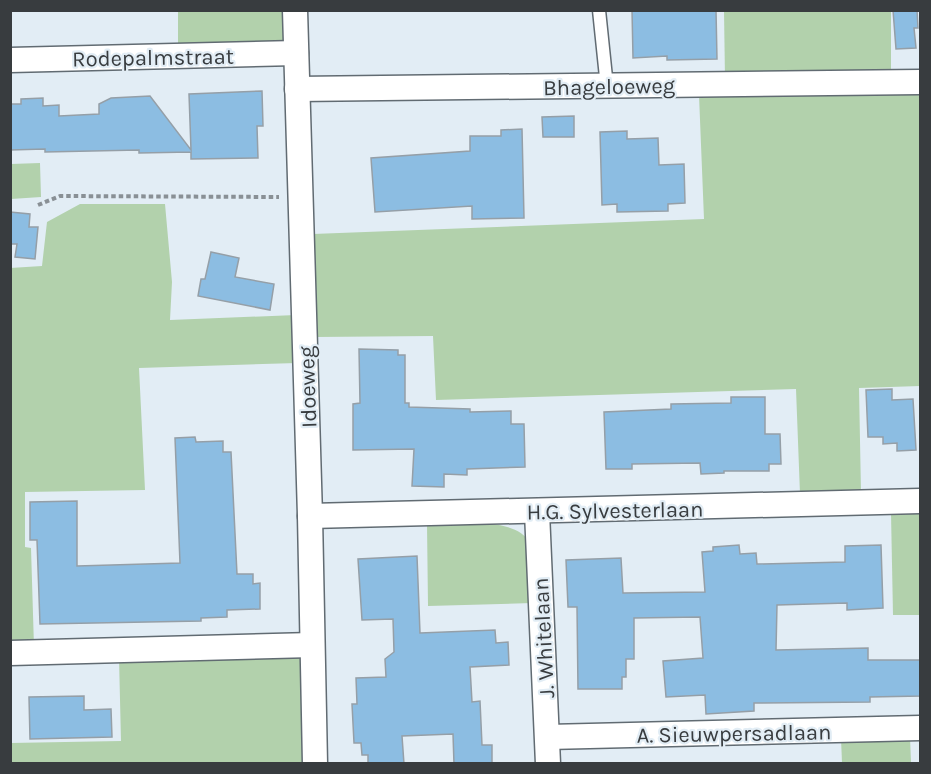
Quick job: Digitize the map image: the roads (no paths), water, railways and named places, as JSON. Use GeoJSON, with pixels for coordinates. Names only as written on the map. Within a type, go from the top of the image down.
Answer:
{"type":"FeatureCollection","features":[{"type":"Feature","properties":{"kind":"street","name":"Idoeweg"},"geometry":{"type":"LineString","coordinates":[[296,10],[315,764]]}},
{"type":"Feature","properties":{"kind":"street","name":"Rodepalmstraat"},"geometry":{"type":"LineString","coordinates":[[10,60],[296,53]]}},
{"type":"Feature","properties":{"kind":"street","name":"Bhageloeweg"},"geometry":{"type":"LineString","coordinates":[[297,89],[921,82]]}},
{"type":"Feature","properties":{"kind":"street","name":"H.G. Sylvesterlaan"},"geometry":{"type":"LineString","coordinates":[[310,516],[921,501]]}},
{"type":"Feature","properties":{"kind":"street","name":"J. Whitelaan"},"geometry":{"type":"LineString","coordinates":[[537,512],[548,764]]}},
{"type":"Feature","properties":{"kind":"street"},"geometry":{"type":"LineString","coordinates":[[10,653],[312,645]]}},
{"type":"Feature","properties":{"kind":"street","name":"A. Sieuwpersadlaan"},"geometry":{"type":"LineString","coordinates":[[548,737],[921,728]]}},
{"type":"Feature","properties":{"kind":"lane"},"geometry":{"type":"LineString","coordinates":[[600,10],[607,87]]}}]}
